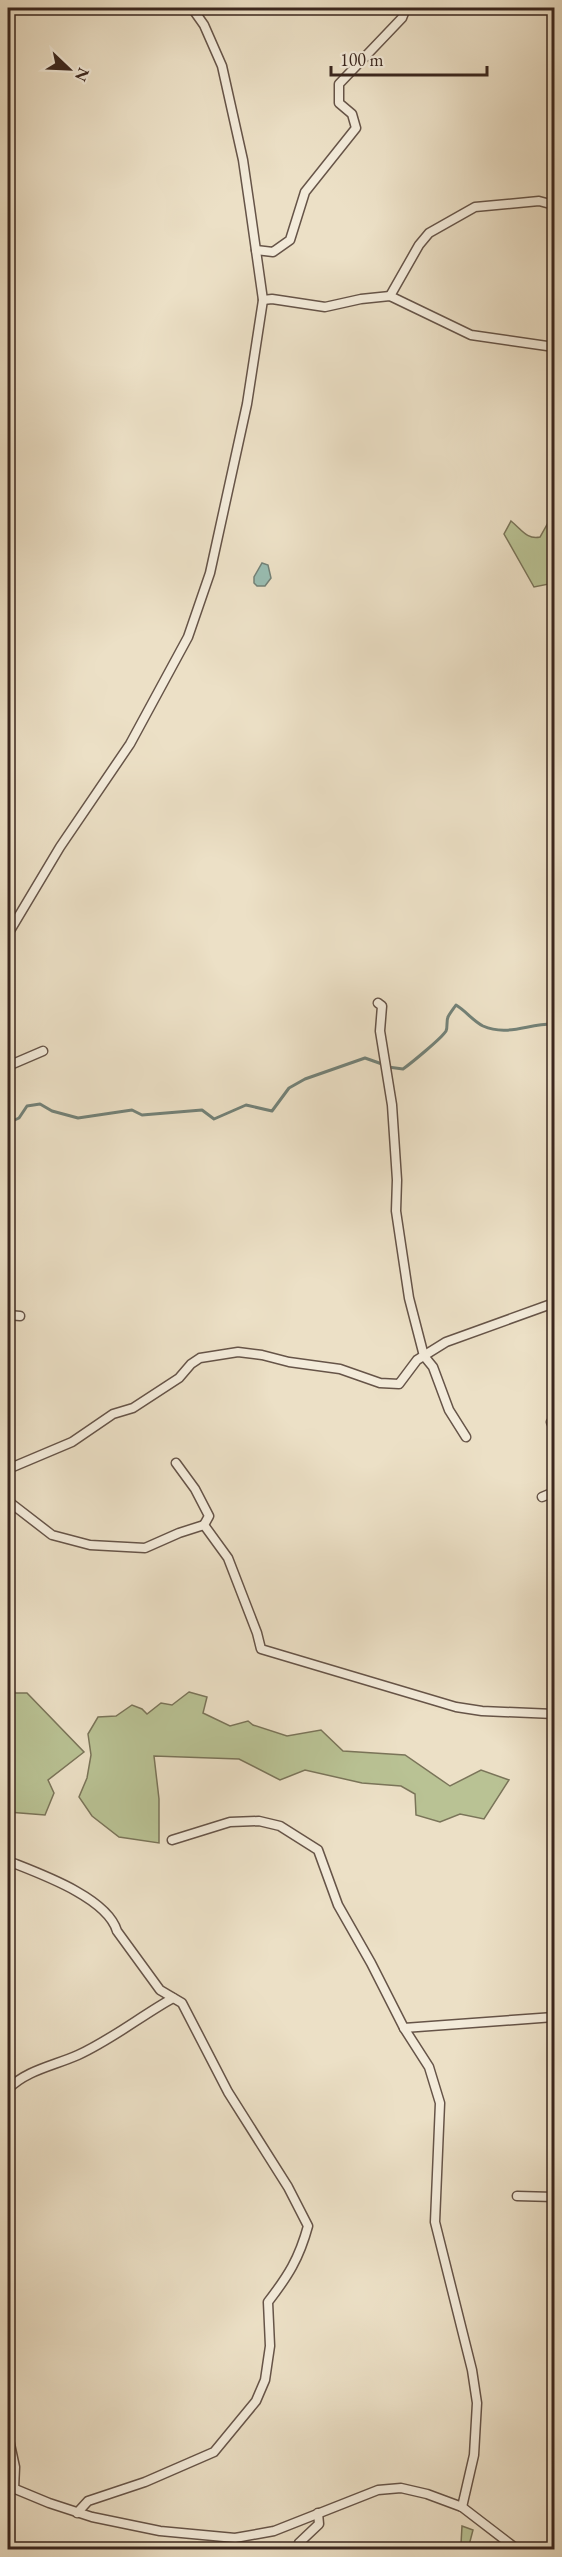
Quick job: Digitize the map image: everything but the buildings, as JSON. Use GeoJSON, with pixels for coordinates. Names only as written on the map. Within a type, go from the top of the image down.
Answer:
{"type":"FeatureCollection","features":[{"type":"Feature","properties":{"kind":"street"},"geometry":{"type":"LineString","coordinates":[[8,934],[60,848],[130,744],[188,637],[210,573],[247,404],[263,300],[243,160],[222,66],[204,25],[192,8]]}},
{"type":"Feature","properties":{"kind":"street"},"geometry":{"type":"LineString","coordinates":[[256,250],[273,252],[290,240],[304,192],[356,128],[352,114],[339,103],[339,84],[402,18],[406,8]]}},
{"type":"Feature","properties":{"kind":"street"},"geometry":{"type":"LineString","coordinates":[[390,296],[419,245],[429,233],[475,207],[539,201],[555,205]]}},
{"type":"Feature","properties":{"kind":"street"},"geometry":{"type":"LineString","coordinates":[[263,300],[272,299],[325,307],[361,299],[390,296],[471,335],[555,347]]}},
{"type":"Feature","properties":{"kind":"street"},"geometry":{"type":"LineString","coordinates":[[378,1003],[382,1006],[380,1031],[392,1105],[397,1180],[396,1211],[410,1298],[424,1356],[433,1367],[449,1410],[466,1437]]}},
{"type":"Feature","properties":{"kind":"street"},"geometry":{"type":"LineString","coordinates":[[8,1066],[43,1051]]}},
{"type":"Feature","properties":{"kind":"street"},"geometry":{"type":"LineString","coordinates":[[8,1469],[72,1442],[113,1414],[133,1408],[178,1378],[200,1358],[238,1352],[262,1355],[289,1362],[339,1369],[380,1383],[399,1384],[417,1360],[446,1341],[555,1303]]}},
{"type":"Feature","properties":{"kind":"street"},"geometry":{"type":"LineString","coordinates":[[8,1315],[20,1316]]}},
{"type":"Feature","properties":{"kind":"street"},"geometry":{"type":"LineString","coordinates":[[8,1501],[52,1535],[90,1545],[145,1548],[204,1525],[209,1516],[195,1489],[176,1463]]}},
{"type":"Feature","properties":{"kind":"street"},"geometry":{"type":"LineString","coordinates":[[542,1497],[555,1492]]}},
{"type":"Feature","properties":{"kind":"street"},"geometry":{"type":"LineString","coordinates":[[204,1525],[228,1558],[261,1649],[456,1707],[482,1711],[555,1714]]}},
{"type":"Feature","properties":{"kind":"street"},"geometry":{"type":"LineString","coordinates":[[172,1840],[230,1822],[260,1821],[280,1826],[318,1850],[338,1905],[372,1963],[404,2028],[429,2067],[440,2103],[435,2222],[472,2370],[477,2403],[474,2455],[462,2507]]}},
{"type":"Feature","properties":{"kind":"street"},"geometry":{"type":"LineString","coordinates":[[8,1861],[84,1894],[115,1923],[117,1931],[160,1990],[182,2003],[225,2087],[288,2187],[308,2226],[302,2250],[291,2273],[268,2302],[270,2346],[265,2380],[256,2401],[214,2452],[145,2482],[88,2501],[77,2513]]}},
{"type":"Feature","properties":{"kind":"street"},"geometry":{"type":"LineString","coordinates":[[8,2089],[20,2078],[77,2056],[102,2043],[173,1998]]}},
{"type":"Feature","properties":{"kind":"street"},"geometry":{"type":"LineString","coordinates":[[404,2028],[555,2017]]}},
{"type":"Feature","properties":{"kind":"street"},"geometry":{"type":"LineString","coordinates":[[517,2196],[555,2197]]}},
{"type":"Feature","properties":{"kind":"street"},"geometry":{"type":"LineString","coordinates":[[8,2435],[15,2467],[11,2487],[77,2513],[160,2530],[235,2538],[274,2531],[378,2490],[401,2488],[427,2494],[462,2507],[518,2550]]}},
{"type":"Feature","properties":{"kind":"street"},"geometry":{"type":"LineString","coordinates":[[296,2550],[299,2543],[319,2524],[318,2513]]}},
{"type":"Feature","properties":{"kind":"green space"},"geometry":{"type":"Polygon","coordinates":[[[511,521],[524,533],[535,538],[540,537],[549,521],[554,527],[554,583],[534,587],[504,534],[511,521]]]}},
{"type":"Feature","properties":{"kind":"green space"},"geometry":{"type":"Polygon","coordinates":[[[8,1671],[15,1693],[27,1693],[84,1752],[48,1780],[54,1793],[45,1815],[8,1812],[8,1671]]]}},
{"type":"Feature","properties":{"kind":"green space"},"geometry":{"type":"Polygon","coordinates":[[[189,1692],[207,1697],[203,1713],[230,1726],[248,1721],[253,1725],[287,1736],[321,1730],[343,1751],[405,1755],[450,1786],[481,1770],[509,1780],[484,1819],[460,1814],[440,1822],[416,1815],[415,1794],[401,1786],[362,1783],[305,1770],[280,1780],[239,1759],[154,1756],[159,1799],[159,1843],[119,1837],[92,1816],[79,1797],[87,1778],[91,1755],[88,1734],[98,1717],[116,1716],[132,1705],[147,1714],[161,1703],[172,1705],[189,1692]]]}},
{"type":"Feature","properties":{"kind":"green space"},"geometry":{"type":"Polygon","coordinates":[[[462,2526],[473,2530],[468,2549],[457,2549],[461,2544],[462,2526]]]}},
{"type":"Feature","properties":{"kind":"water"},"geometry":{"type":"Polygon","coordinates":[[[262,563],[268,565],[271,578],[265,586],[257,586],[254,583],[254,577],[262,563]]]}},
{"type":"Feature","properties":{"kind":"waterway"},"geometry":{"type":"LineString","coordinates":[[549,604],[554,601]]}},
{"type":"Feature","properties":{"kind":"waterway"},"geometry":{"type":"LineString","coordinates":[[388,1067],[403,1069],[432,1045],[446,1031],[448,1017],[456,1005],[479,1024],[492,1029],[510,1030],[554,1024]]}},
{"type":"Feature","properties":{"kind":"waterway"},"geometry":{"type":"LineString","coordinates":[[8,1123],[19,1118],[27,1106],[40,1104],[52,1111],[78,1118],[132,1110],[142,1115],[202,1110],[214,1119],[246,1105],[272,1111],[289,1088],[305,1079],[365,1058],[382,1064]]}}]}
